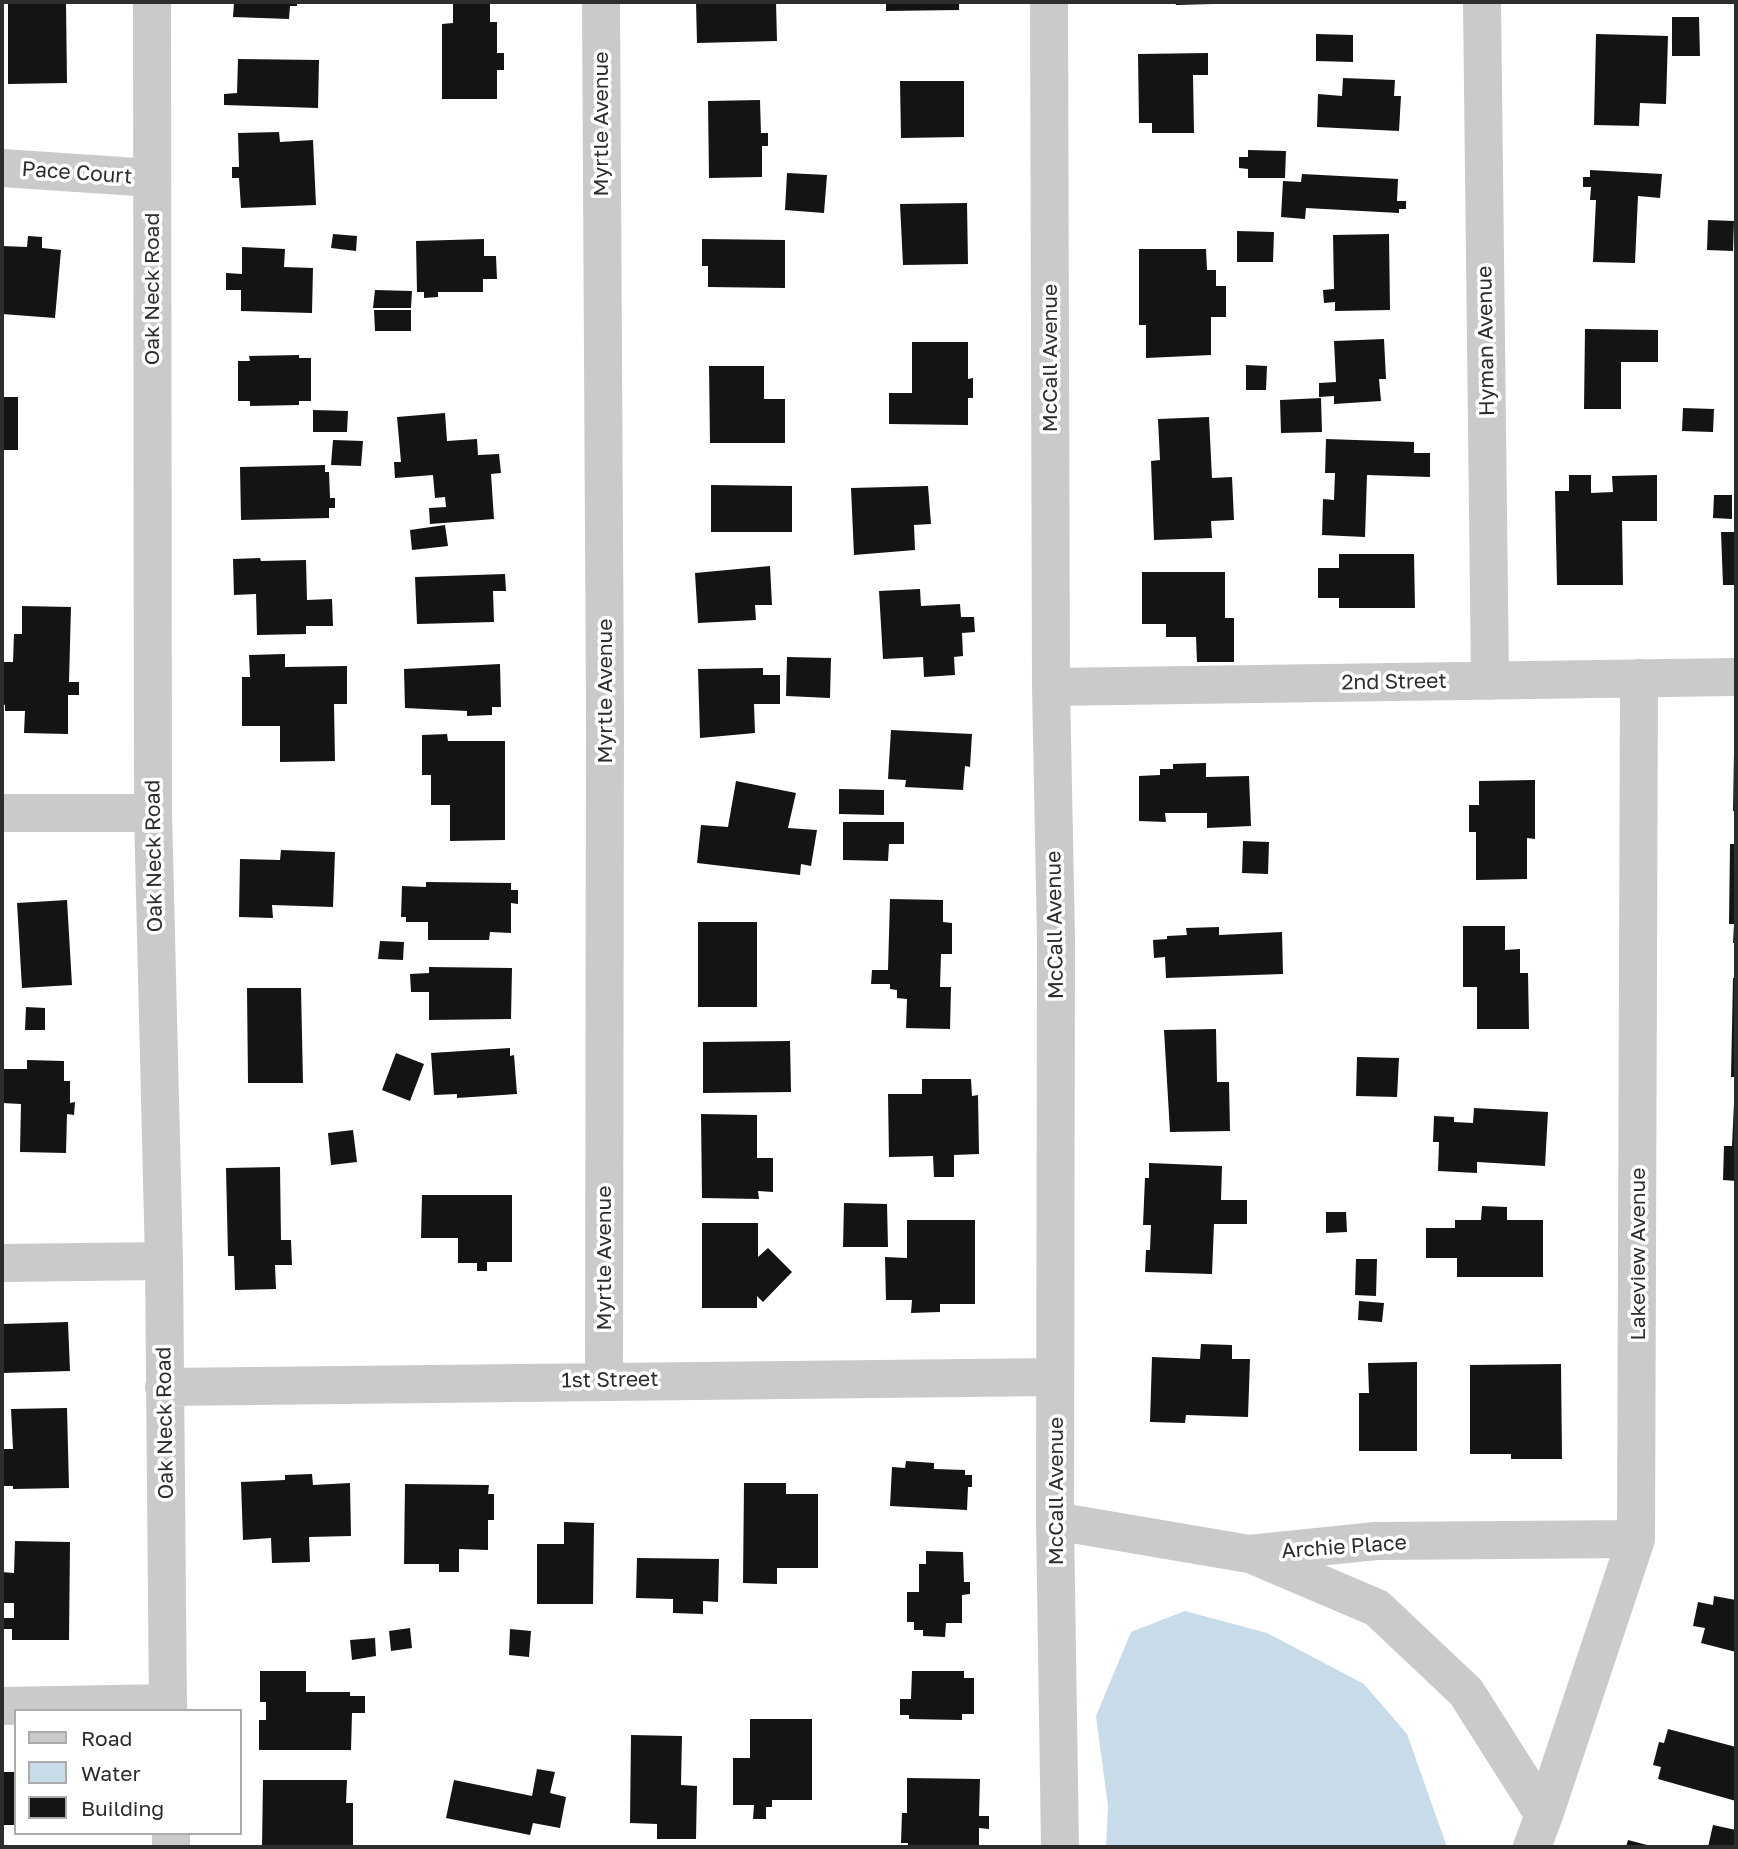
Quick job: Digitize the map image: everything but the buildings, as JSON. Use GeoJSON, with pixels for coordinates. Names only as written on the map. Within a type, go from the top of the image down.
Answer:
{"type":"FeatureCollection","features":[{"type":"Feature","properties":{"kind":"street","name":"Oak Neck Road"},"geometry":{"type":"LineString","coordinates":[[152,2],[153,813],[163,1261],[168,1707]]}},
{"type":"Feature","properties":{"kind":"street","name":"Myrtle Avenue"},"geometry":{"type":"LineString","coordinates":[[601,2],[605,711],[604,1380]]}},
{"type":"Feature","properties":{"kind":"street","name":"McCall Avenue"},"geometry":{"type":"LineString","coordinates":[[1049,2],[1052,687],[1056,937],[1055,1521],[1060,1847]]}},
{"type":"Feature","properties":{"kind":"street","name":"Hyman Avenue"},"geometry":{"type":"LineString","coordinates":[[1482,2],[1490,681]]}},
{"type":"Feature","properties":{"kind":"street","name":"Pace Court"},"geometry":{"type":"LineString","coordinates":[[2,168],[152,178]]}},
{"type":"Feature","properties":{"kind":"street","name":"2nd Street"},"geometry":{"type":"LineString","coordinates":[[1052,687],[1736,677]]}},
{"type":"Feature","properties":{"kind":"street","name":"Lakeview Avenue"},"geometry":{"type":"LineString","coordinates":[[1538,1831],[1636,1539],[1639,678]]}},
{"type":"Feature","properties":{"kind":"street"},"geometry":{"type":"LineString","coordinates":[[2,813],[153,813]]}},
{"type":"Feature","properties":{"kind":"street"},"geometry":{"type":"LineString","coordinates":[[2,1263],[163,1261]]}},
{"type":"Feature","properties":{"kind":"street","name":"1st Street"},"geometry":{"type":"LineString","coordinates":[[164,1387],[1055,1377]]}},
{"type":"Feature","properties":{"kind":"street","name":"Archie Place"},"geometry":{"type":"LineString","coordinates":[[1055,1521],[1250,1554],[1376,1542],[1636,1539]]}},
{"type":"Feature","properties":{"kind":"street","name":"Lakeview Avenue"},"geometry":{"type":"LineString","coordinates":[[1250,1554],[1377,1608],[1466,1692],[1538,1831]]}},
{"type":"Feature","properties":{"kind":"street"},"geometry":{"type":"LineString","coordinates":[[2,1706],[168,1707]]}},
{"type":"Feature","properties":{"kind":"water"},"geometry":{"type":"Polygon","coordinates":[[[1185,1611],[1267,1633],[1364,1684],[1407,1734],[1447,1847],[1106,1847],[1108,1806],[1096,1716],[1131,1632],[1185,1611]]]}}]}
